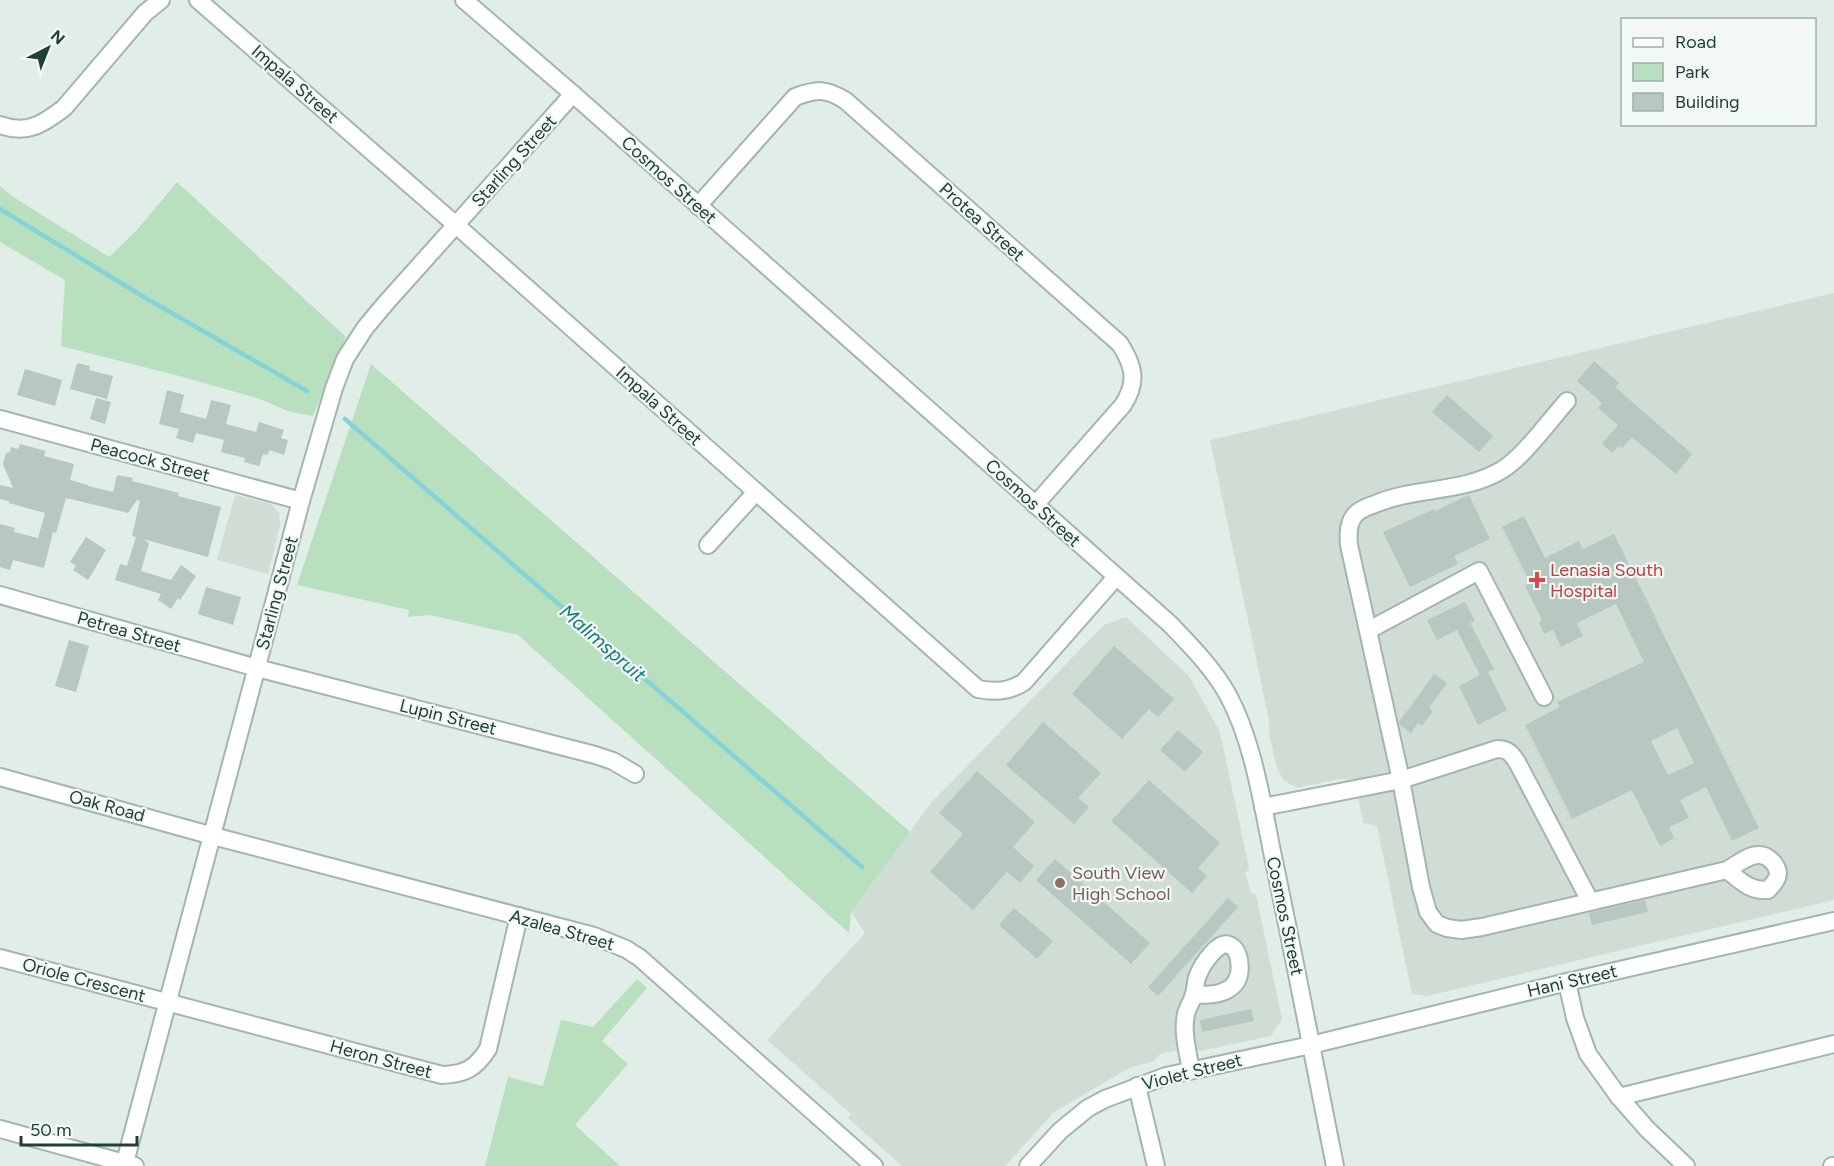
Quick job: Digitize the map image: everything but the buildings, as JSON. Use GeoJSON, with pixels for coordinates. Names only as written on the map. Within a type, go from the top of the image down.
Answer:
{"type":"FeatureCollection","features":[{"type":"Feature","properties":{"kind":"street"},"geometry":{"type":"LineString","coordinates":[[0,124],[10,129],[22,129],[34,127],[52,117],[63,108],[145,13],[161,0]]}},
{"type":"Feature","properties":{"kind":"street","name":"Impala Street"},"geometry":{"type":"LineString","coordinates":[[198,0],[456,225],[978,689],[992,692],[1016,687],[1024,682],[1116,577]]}},
{"type":"Feature","properties":{"kind":"street","name":"Cosmos Street"},"geometry":{"type":"LineString","coordinates":[[464,0],[1170,624],[1193,647],[1217,678],[1228,695],[1244,730],[1263,807],[1335,1166]]}},
{"type":"Feature","properties":{"kind":"street","name":"Protea Street"},"geometry":{"type":"LineString","coordinates":[[698,206],[795,97],[822,90],[846,101],[1120,344],[1133,375],[1129,395],[1123,405],[1035,505]]}},
{"type":"Feature","properties":{"kind":"street","name":"Starling Street"},"geometry":{"type":"LineString","coordinates":[[128,1165],[168,1003],[301,501],[334,388],[345,359],[365,328],[573,94]]}},
{"type":"Feature","properties":{"kind":"street"},"geometry":{"type":"LineString","coordinates":[[1567,401],[1516,459],[1502,471],[1475,482],[1391,497],[1359,511],[1352,519],[1348,535],[1428,912],[1437,924],[1461,930],[1727,870]]}},
{"type":"Feature","properties":{"kind":"street","name":"Peacock Street"},"geometry":{"type":"LineString","coordinates":[[0,419],[301,501]]}},
{"type":"Feature","properties":{"kind":"street"},"geometry":{"type":"LineString","coordinates":[[708,544],[756,492]]}},
{"type":"Feature","properties":{"kind":"street"},"geometry":{"type":"LineString","coordinates":[[1369,630],[1479,571],[1544,697]]}},
{"type":"Feature","properties":{"kind":"street","name":"Petrea Street"},"geometry":{"type":"LineString","coordinates":[[0,595],[257,668]]}},
{"type":"Feature","properties":{"kind":"street","name":"Lupin Street"},"geometry":{"type":"LineString","coordinates":[[257,668],[596,755],[613,761],[635,774]]}},
{"type":"Feature","properties":{"kind":"street"},"geometry":{"type":"LineString","coordinates":[[1263,807],[1401,780],[1497,749],[1506,749],[1517,762],[1590,901]]}},
{"type":"Feature","properties":{"kind":"street","name":"Oak Road"},"geometry":{"type":"LineString","coordinates":[[0,777],[213,836]]}},
{"type":"Feature","properties":{"kind":"street","name":"Azalea Street"},"geometry":{"type":"LineString","coordinates":[[213,836],[594,936],[626,949],[640,958],[874,1166]]}},
{"type":"Feature","properties":{"kind":"street","name":"Heron Street"},"geometry":{"type":"LineString","coordinates":[[168,1003],[442,1075],[464,1072],[481,1059],[488,1049],[519,916]]}},
{"type":"Feature","properties":{"kind":"street","name":"Hani Street"},"geometry":{"type":"LineString","coordinates":[[1311,1045],[1567,982],[1834,921]]}},
{"type":"Feature","properties":{"kind":"street","name":"Oriole Crescent"},"geometry":{"type":"LineString","coordinates":[[0,958],[168,1003]]}},
{"type":"Feature","properties":{"kind":"street"},"geometry":{"type":"LineString","coordinates":[[1567,982],[1575,1018],[1588,1054],[1619,1097],[1647,1129],[1686,1166]]}},
{"type":"Feature","properties":{"kind":"street"},"geometry":{"type":"LineString","coordinates":[[1191,1070],[1186,1039],[1186,1014],[1194,994]]}},
{"type":"Feature","properties":{"kind":"street"},"geometry":{"type":"LineString","coordinates":[[1619,1097],[1834,1044]]}},
{"type":"Feature","properties":{"kind":"street","name":"Violet Street"},"geometry":{"type":"LineString","coordinates":[[1028,1166],[1073,1119],[1105,1099],[1166,1076],[1311,1045]]}},
{"type":"Feature","properties":{"kind":"street"},"geometry":{"type":"LineString","coordinates":[[1137,1086],[1156,1166]]}},
{"type":"Feature","properties":{"kind":"street"},"geometry":{"type":"LineString","coordinates":[[0,1130],[128,1165]]}},
{"type":"Feature","properties":{"kind":"shaded area","name":"Lenasia South Hospital"},"geometry":{"type":"Polygon","coordinates":[[[1834,293],[1834,900],[1427,996],[1412,994],[1377,826],[1363,823],[1355,780],[1340,779],[1297,788],[1284,781],[1277,768],[1210,440],[1834,293]]]}},
{"type":"Feature","properties":{"kind":"shaded area"},"geometry":{"type":"Polygon","coordinates":[[[235,495],[272,504],[279,513],[280,526],[268,574],[217,560],[235,495]]]}},
{"type":"Feature","properties":{"kind":"shaded area","name":"South View High School"},"geometry":{"type":"Polygon","coordinates":[[[1126,617],[1189,676],[1220,732],[1249,868],[1245,874],[1251,892],[1256,895],[1282,1019],[1271,1036],[1200,1051],[1193,1047],[1160,1054],[1154,1061],[1129,1068],[1054,1112],[1005,1166],[902,1166],[848,1118],[851,1114],[767,1040],[865,933],[851,912],[931,803],[1104,625],[1126,617]]]}},
{"type":"Feature","properties":{"kind":"green space"},"geometry":{"type":"Polygon","coordinates":[[[177,182],[346,337],[313,416],[290,412],[260,399],[179,376],[61,346],[65,280],[0,242],[0,186],[15,198],[109,257],[137,230],[177,182]]]}},
{"type":"Feature","properties":{"kind":"green space"},"geometry":{"type":"Polygon","coordinates":[[[371,364],[910,832],[851,912],[849,933],[518,635],[430,615],[408,617],[409,610],[297,585],[371,364]]]}},
{"type":"Feature","properties":{"kind":"green space"},"geometry":{"type":"Polygon","coordinates":[[[637,979],[647,988],[602,1041],[628,1064],[575,1125],[620,1166],[485,1166],[508,1077],[543,1086],[561,1020],[593,1027],[637,979]]]}},
{"type":"Feature","properties":{"kind":"waterway"},"geometry":{"type":"LineString","coordinates":[[0,209],[144,297],[307,391]]}},
{"type":"Feature","properties":{"kind":"waterway","name":"Malimspruit"},"geometry":{"type":"LineString","coordinates":[[345,419],[862,867]]}},
{"type":"Feature","properties":{"kind":"place","name":"Lenasia South Hospital"},"geometry":{"type":"Point","coordinates":[1537,580]}},
{"type":"Feature","properties":{"kind":"place","name":"South View High School"},"geometry":{"type":"Point","coordinates":[1060,883]}}]}
